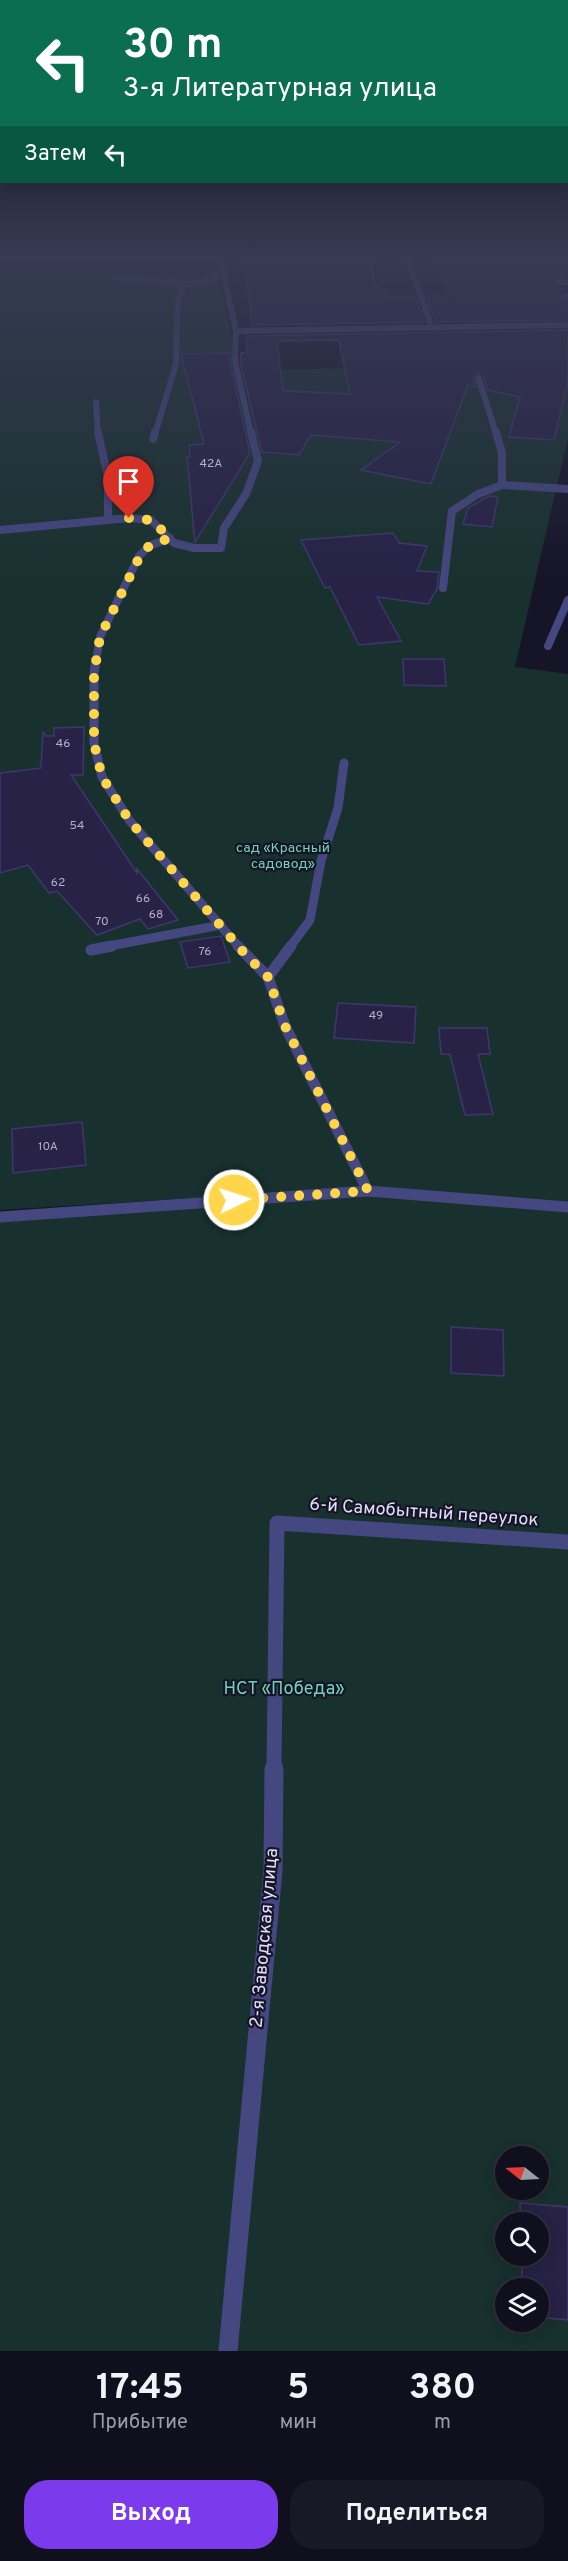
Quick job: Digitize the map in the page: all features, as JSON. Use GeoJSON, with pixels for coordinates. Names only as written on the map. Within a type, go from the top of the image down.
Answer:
{"type":"FeatureCollection","features":[{"type":"Feature","properties":{"kind":"street"},"geometry":{"type":"LineString","coordinates":[[153,439],[176,364]]}},
{"type":"Feature","properties":{"kind":"street"},"geometry":{"type":"LineString","coordinates":[[0,531],[129,518],[151,520],[174,543],[194,548],[221,548],[224,528],[246,494],[258,461],[235,364]]}},
{"type":"Feature","properties":{"kind":"street"},"geometry":{"type":"LineString","coordinates":[[479,379],[502,453],[502,485]]}},
{"type":"Feature","properties":{"kind":"street"},"geometry":{"type":"LineString","coordinates":[[96,402],[97,430],[108,477],[108,520]]}},
{"type":"Feature","properties":{"kind":"street"},"geometry":{"type":"LineString","coordinates":[[442,588],[452,511],[478,494],[502,485],[568,489]]}},
{"type":"Feature","properties":{"kind":"street"},"geometry":{"type":"LineString","coordinates":[[170,538],[149,546],[140,556],[100,637],[94,674],[94,743],[102,777],[129,820],[268,977],[285,1026],[368,1191]]}},
{"type":"Feature","properties":{"kind":"street"},"geometry":{"type":"LineString","coordinates":[[548,646],[568,600]]}},
{"type":"Feature","properties":{"kind":"street"},"geometry":{"type":"LineString","coordinates":[[268,977],[310,920],[321,861],[338,808],[344,763]]}},
{"type":"Feature","properties":{"kind":"street"},"geometry":{"type":"LineString","coordinates":[[91,950],[221,925]]}},
{"type":"Feature","properties":{"kind":"street"},"geometry":{"type":"LineString","coordinates":[[0,1217],[368,1191],[568,1207]]}},
{"type":"Feature","properties":{"kind":"street","name":"6-й Самобытный переулок"},"geometry":{"type":"LineString","coordinates":[[277,1523],[568,1542]]}},
{"type":"Feature","properties":{"kind":"street","name":"2-я Заводская улица"},"geometry":{"type":"LineString","coordinates":[[228,2351],[273,1870],[277,1523]]}},
{"type":"Feature","properties":{"kind":"green space","name":"сад «Красный садовод»"},"geometry":{"type":"Polygon","coordinates":[[[0,364],[234,364],[235,371],[568,364],[568,438],[515,667],[568,674],[568,1202],[373,1187],[0,1210],[0,364]]]}},
{"type":"Feature","properties":{"kind":"green space","name":"НСТ «Победа»"},"geometry":{"type":"Polygon","coordinates":[[[367,1196],[568,1211],[568,2351],[0,2351],[0,1221],[367,1196]]]}},
{"type":"Feature","properties":{"kind":"building"},"geometry":{"type":"Polygon","coordinates":[[[183,364],[230,364],[250,453],[195,542],[187,457],[190,457],[189,445],[204,444],[183,364]]]}},
{"type":"Feature","properties":{"kind":"building"},"geometry":{"type":"Polygon","coordinates":[[[241,364],[280,364],[283,391],[350,394],[344,364],[568,364],[568,381],[554,440],[509,437],[520,397],[488,390],[484,377],[478,374],[474,378],[476,387],[468,385],[431,484],[361,470],[400,442],[311,435],[299,455],[262,452],[241,364]]]}},
{"type":"Feature","properties":{"kind":"building"},"geometry":{"type":"Polygon","coordinates":[[[489,496],[498,497],[492,527],[463,524],[468,508],[489,496]]]}},
{"type":"Feature","properties":{"kind":"building"},"geometry":{"type":"Polygon","coordinates":[[[393,533],[399,543],[427,546],[417,571],[439,572],[437,589],[428,604],[377,597],[401,641],[359,645],[330,587],[325,588],[301,540],[393,533]]]}},
{"type":"Feature","properties":{"kind":"building"},"geometry":{"type":"Polygon","coordinates":[[[403,659],[444,659],[446,686],[404,685],[403,659]]]}},
{"type":"Feature","properties":{"kind":"building"},"geometry":{"type":"Polygon","coordinates":[[[84,727],[83,775],[71,775],[137,873],[137,869],[178,920],[148,929],[140,919],[97,935],[57,891],[49,893],[28,865],[0,873],[0,773],[41,768],[43,732],[46,736],[54,736],[54,728],[84,727]]]}},
{"type":"Feature","properties":{"kind":"building"},"geometry":{"type":"Polygon","coordinates":[[[221,936],[230,962],[188,968],[180,942],[221,936]]]}},
{"type":"Feature","properties":{"kind":"building"},"geometry":{"type":"Polygon","coordinates":[[[338,1003],[416,1007],[414,1043],[334,1038],[338,1003]]]}},
{"type":"Feature","properties":{"kind":"building"},"geometry":{"type":"Polygon","coordinates":[[[439,1028],[487,1028],[490,1054],[478,1054],[493,1114],[465,1115],[450,1054],[441,1054],[439,1028]]]}},
{"type":"Feature","properties":{"kind":"building"},"geometry":{"type":"Polygon","coordinates":[[[82,1122],[86,1165],[13,1173],[12,1129],[82,1122]]]}},
{"type":"Feature","properties":{"kind":"building"},"geometry":{"type":"Polygon","coordinates":[[[451,1327],[503,1330],[504,1376],[451,1373],[451,1327]]]}},
{"type":"Feature","properties":{"kind":"building"},"geometry":{"type":"Polygon","coordinates":[[[520,2203],[568,2207],[568,2320],[549,2318],[549,2278],[522,2278],[522,2266],[549,2266],[549,2212],[520,2212],[520,2203]]]}},
{"type":"Feature","properties":{"kind":"route"},"geometry":{"type":"LineString","coordinates":[[129,518],[151,520],[170,538],[149,546],[140,556],[100,637],[94,674],[93,710],[94,743],[102,777],[129,820],[245,954],[268,977],[285,1026],[368,1191],[234,1200]]}}]}
